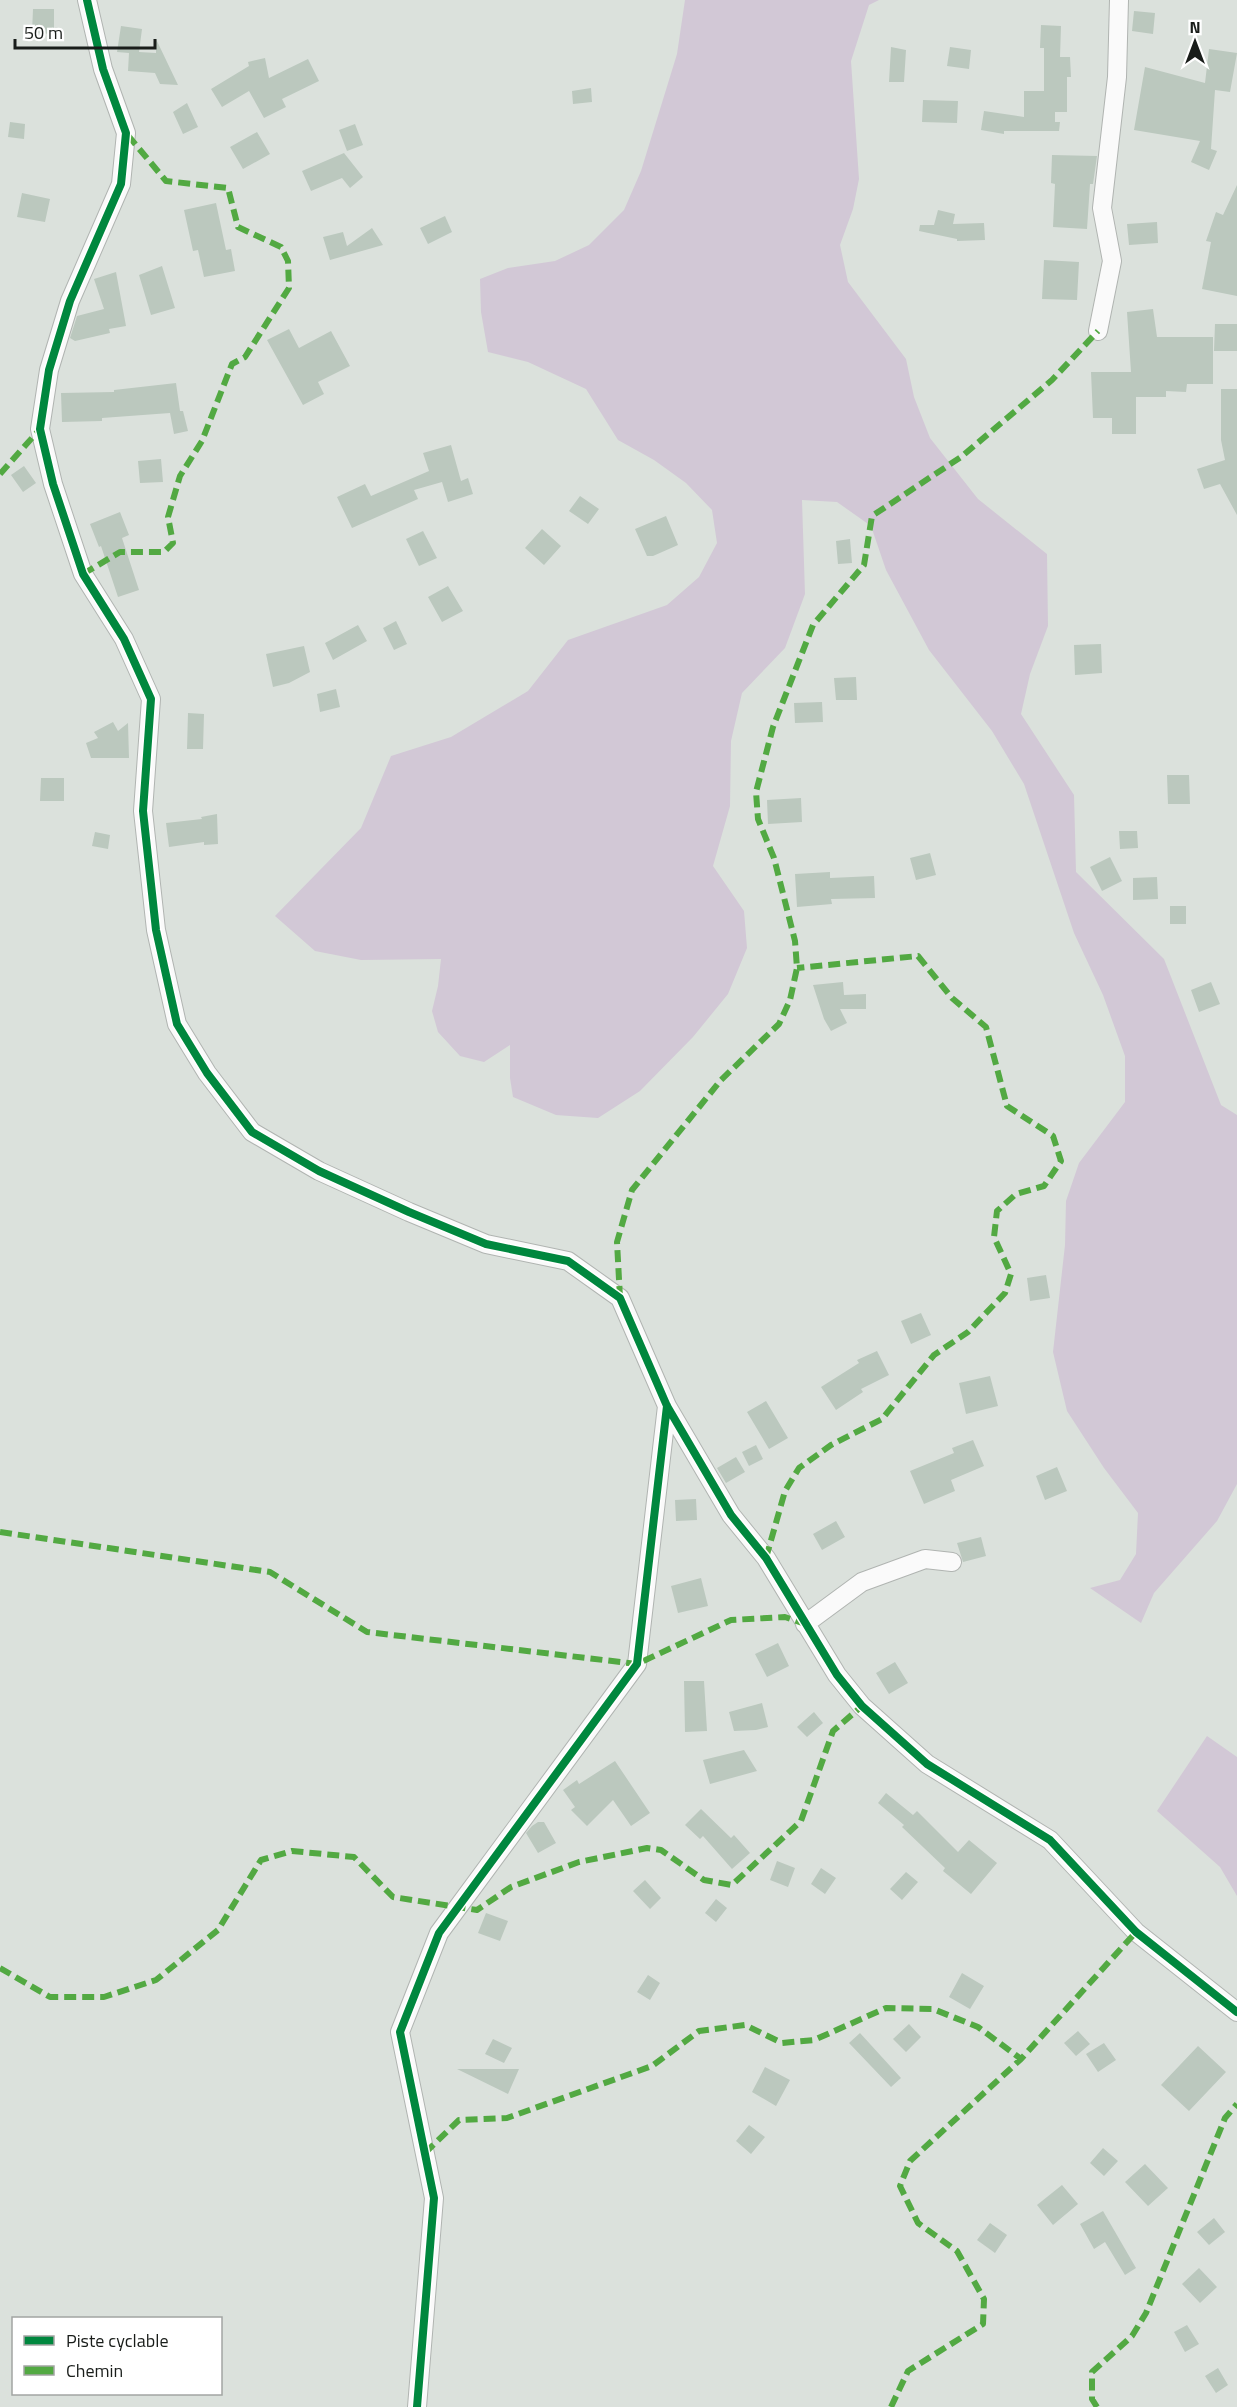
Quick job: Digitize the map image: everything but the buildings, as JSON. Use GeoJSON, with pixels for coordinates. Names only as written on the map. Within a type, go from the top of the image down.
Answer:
{"type":"FeatureCollection","features":[{"type":"Feature","properties":{"kind":"street"},"geometry":{"type":"LineString","coordinates":[[87,0],[103,69],[126,133],[121,184],[70,301],[49,370],[40,429],[53,484],[83,574],[124,639],[151,699],[143,811],[156,930],[177,1024],[207,1073],[252,1132],[319,1171],[486,1244],[568,1261],[620,1298],[667,1406],[731,1515],[766,1558],[837,1675],[862,1706],[927,1764],[1050,1840],[1136,1932],[1237,2012]]}},
{"type":"Feature","properties":{"kind":"street"},"geometry":{"type":"LineString","coordinates":[[1098,331],[1112,261],[1102,208],[1117,76],[1119,0]]}},
{"type":"Feature","properties":{"kind":"street"},"geometry":{"type":"LineString","coordinates":[[417,2407],[434,2198],[400,2032],[439,1933],[637,1664],[667,1406]]}},
{"type":"Feature","properties":{"kind":"street"},"geometry":{"type":"LineString","coordinates":[[806,1624],[862,1582],[925,1559],[952,1562]]}},
{"type":"Feature","properties":{"kind":"shaded area"},"geometry":{"type":"Polygon","coordinates":[[[685,0],[879,0],[869,5],[851,61],[859,179],[853,209],[840,245],[848,282],[906,359],[914,397],[930,438],[978,499],[1047,554],[1048,626],[1030,674],[1021,714],[1074,795],[1076,872],[1164,959],[1221,1105],[1237,1115],[1237,1484],[1217,1521],[1154,1593],[1141,1623],[1090,1588],[1120,1580],[1136,1554],[1138,1513],[1104,1468],[1067,1411],[1053,1352],[1065,1245],[1066,1201],[1079,1163],[1125,1102],[1125,1056],[1103,995],[1074,933],[1024,784],[992,731],[929,650],[886,570],[871,526],[837,502],[802,500],[805,594],[785,648],[742,693],[731,741],[730,806],[713,866],[744,911],[747,948],[728,994],[693,1037],[640,1091],[598,1118],[556,1115],[513,1097],[510,1078],[510,1045],[484,1062],[460,1056],[438,1032],[432,1011],[441,959],[361,960],[315,951],[275,916],[361,828],[391,756],[451,737],[528,691],[568,640],[667,605],[699,577],[717,543],[712,510],[686,483],[654,460],[618,440],[586,389],[528,362],[488,352],[481,312],[480,279],[508,268],[555,261],[589,245],[624,210],[641,171],[677,54],[685,0]]]}},
{"type":"Feature","properties":{"kind":"shaded area"},"geometry":{"type":"Polygon","coordinates":[[[1207,1736],[1237,1757],[1237,1896],[1220,1867],[1157,1811],[1207,1736]]]}},
{"type":"Feature","properties":{"kind":"marked path"},"geometry":{"type":"LineString","coordinates":[[83,574],[120,552],[164,552],[173,543],[168,517],[180,476],[202,441],[232,364],[245,357],[289,288],[288,261],[281,247],[238,227],[228,188],[166,181],[126,133]]}},
{"type":"Feature","properties":{"kind":"marked path"},"geometry":{"type":"LineString","coordinates":[[620,1298],[617,1242],[632,1190],[721,1080],[779,1024],[790,1000],[797,968],[795,941],[774,858],[758,819],[756,792],[773,727],[813,625],[864,565],[872,516],[961,457],[1052,380],[1098,331]]}},
{"type":"Feature","properties":{"kind":"marked path"},"geometry":{"type":"LineString","coordinates":[[0,474],[40,429]]}},
{"type":"Feature","properties":{"kind":"marked path"},"geometry":{"type":"LineString","coordinates":[[766,1558],[785,1491],[799,1468],[831,1445],[882,1419],[934,1355],[968,1332],[1005,1293],[1011,1274],[994,1237],[997,1211],[1016,1194],[1044,1186],[1061,1161],[1053,1136],[1007,1106],[986,1027],[952,998],[918,956],[797,968]]}},
{"type":"Feature","properties":{"kind":"marked path"},"geometry":{"type":"LineString","coordinates":[[0,1532],[270,1572],[367,1632],[637,1664],[731,1620],[785,1617],[805,1624]]}},
{"type":"Feature","properties":{"kind":"marked path"},"geometry":{"type":"LineString","coordinates":[[0,1968],[50,1997],[104,1997],[156,1980],[218,1930],[261,1860],[292,1851],[354,1857],[393,1897],[477,1910],[511,1887],[579,1862],[647,1848],[661,1850],[704,1880],[732,1885],[801,1821],[833,1731],[862,1706]]}},
{"type":"Feature","properties":{"kind":"marked path"},"geometry":{"type":"LineString","coordinates":[[891,2407],[908,2371],[983,2324],[984,2299],[957,2251],[918,2223],[900,2186],[910,2161],[1021,2059],[1136,1932]]}},
{"type":"Feature","properties":{"kind":"marked path"},"geometry":{"type":"LineString","coordinates":[[425,2153],[459,2120],[507,2118],[652,2066],[699,2031],[745,2025],[782,2043],[814,2040],[886,2008],[933,2009],[978,2027],[1021,2059]]}},
{"type":"Feature","properties":{"kind":"marked path"},"geometry":{"type":"LineString","coordinates":[[1097,2407],[1092,2399],[1092,2372],[1132,2336],[1146,2313],[1225,2118],[1237,2104]]}},
{"type":"Feature","properties":{"kind":"cycle path"},"geometry":{"type":"LineString","coordinates":[[87,0],[103,69],[126,133],[121,184],[70,301],[49,370],[40,429],[53,484],[83,574],[124,639],[151,699],[143,811],[156,930],[177,1024],[207,1073],[252,1132],[319,1171],[486,1244],[568,1261],[620,1298],[667,1406],[731,1515],[766,1558],[837,1675],[862,1706],[927,1764],[1050,1840],[1136,1932],[1237,2012]]}},
{"type":"Feature","properties":{"kind":"cycle path"},"geometry":{"type":"LineString","coordinates":[[417,2407],[434,2198],[400,2032],[439,1933],[637,1664],[667,1406]]}}]}
